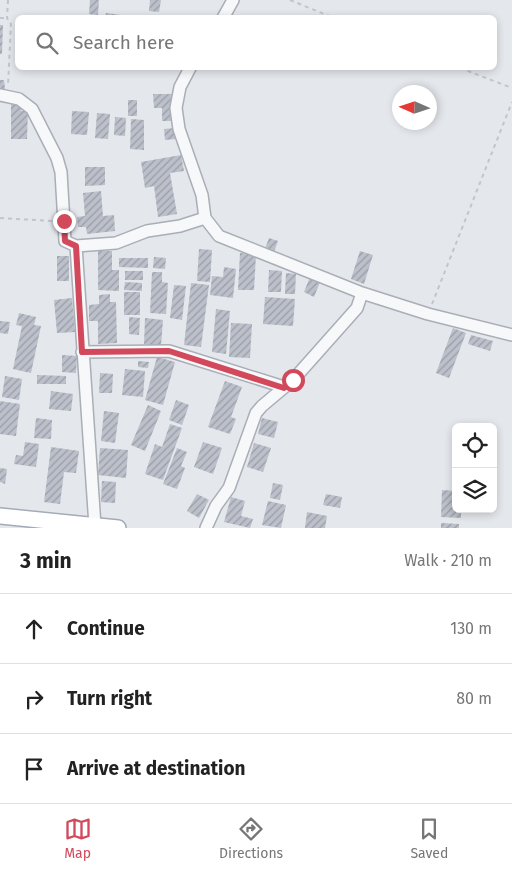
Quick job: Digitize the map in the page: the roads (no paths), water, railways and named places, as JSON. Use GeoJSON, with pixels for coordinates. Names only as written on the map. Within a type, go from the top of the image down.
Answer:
{"type":"FeatureCollection","features":[{"type":"Feature","properties":{"kind":"main road"},"geometry":{"type":"LineString","coordinates":[[0,516],[118,528]]}},
{"type":"Feature","properties":{"kind":"street"},"geometry":{"type":"LineString","coordinates":[[225,15],[233,0]]}},
{"type":"Feature","properties":{"kind":"street"},"geometry":{"type":"LineString","coordinates":[[189,70],[180,87],[176,108],[179,129],[202,195],[205,218],[219,236],[362,293],[428,314],[512,335]]}},
{"type":"Feature","properties":{"kind":"street"},"geometry":{"type":"LineString","coordinates":[[4,95],[19,99],[32,109],[57,158],[61,172],[65,241],[76,246],[116,243],[148,231],[180,226],[205,218]]}},
{"type":"Feature","properties":{"kind":"street"},"geometry":{"type":"LineString","coordinates":[[76,246],[95,526]]}},
{"type":"Feature","properties":{"kind":"street"},"geometry":{"type":"LineString","coordinates":[[206,528],[216,506],[230,488],[256,413],[293,380],[357,308],[362,293]]}},
{"type":"Feature","properties":{"kind":"street"},"geometry":{"type":"LineString","coordinates":[[82,352],[169,351],[284,388]]}}]}
